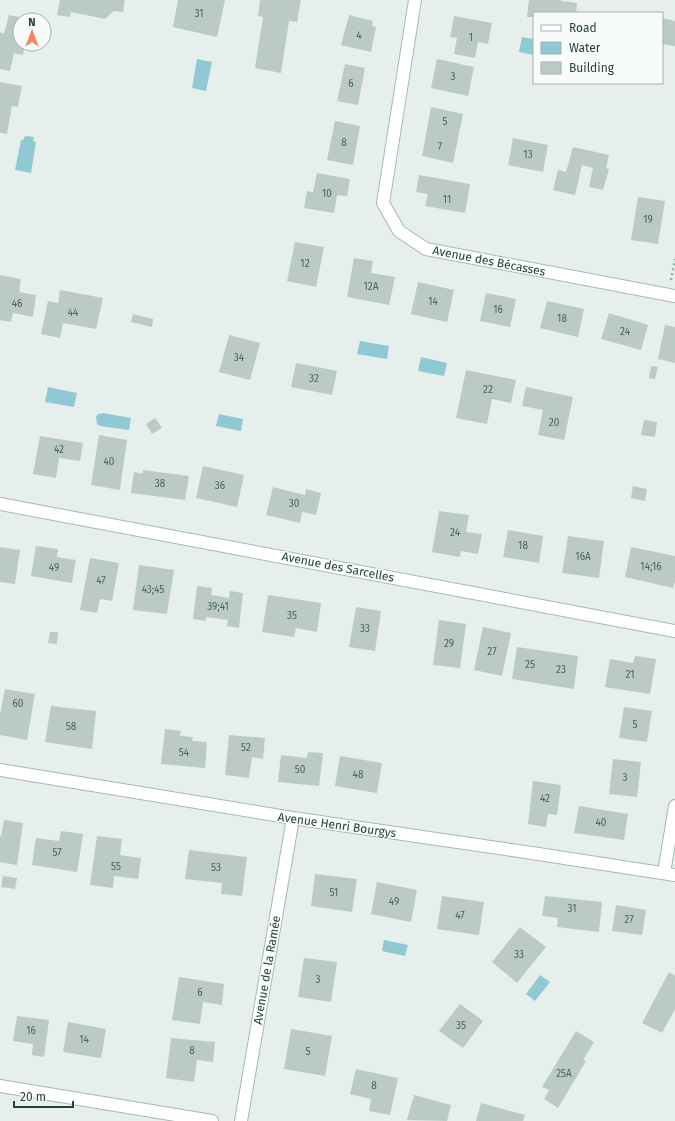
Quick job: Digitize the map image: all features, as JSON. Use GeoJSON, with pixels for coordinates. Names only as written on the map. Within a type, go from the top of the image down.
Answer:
{"type":"FeatureCollection","features":[{"type":"Feature","properties":{"kind":"street","name":"Avenue des Bécasses"},"geometry":{"type":"LineString","coordinates":[[415,0],[383,203],[399,231],[426,249],[672,295]]}},
{"type":"Feature","properties":{"kind":"street","name":"Avenue des Sarcelles"},"geometry":{"type":"LineString","coordinates":[[0,504],[675,631]]}},
{"type":"Feature","properties":{"kind":"street","name":"Avenue Henri Bourgys"},"geometry":{"type":"LineString","coordinates":[[0,770],[293,818],[670,874]]}},
{"type":"Feature","properties":{"kind":"street"},"geometry":{"type":"LineString","coordinates":[[670,874],[675,806]]}},
{"type":"Feature","properties":{"kind":"street","name":"Avenue de la Ramée"},"geometry":{"type":"LineString","coordinates":[[241,1121],[293,818]]}},
{"type":"Feature","properties":{"kind":"street"},"geometry":{"type":"LineString","coordinates":[[0,1086],[212,1121]]}},
{"type":"Feature","properties":{"kind":"path"},"geometry":{"type":"LineString","coordinates":[[672,295],[675,259]]}},
{"type":"Feature","properties":{"kind":"water"},"geometry":{"type":"Polygon","coordinates":[[[522,37],[533,39],[533,55],[519,52],[522,37]]]}},
{"type":"Feature","properties":{"kind":"water"},"geometry":{"type":"Polygon","coordinates":[[[197,59],[212,62],[206,91],[192,88],[197,59]]]}},
{"type":"Feature","properties":{"kind":"water"},"geometry":{"type":"Polygon","coordinates":[[[25,136],[34,137],[33,141],[36,142],[31,173],[15,170],[21,140],[23,140],[25,136]]]}},
{"type":"Feature","properties":{"kind":"water"},"geometry":{"type":"Polygon","coordinates":[[[360,341],[389,346],[387,359],[357,354],[360,341]]]}},
{"type":"Feature","properties":{"kind":"water"},"geometry":{"type":"Polygon","coordinates":[[[421,357],[447,363],[444,376],[418,371],[421,357]]]}},
{"type":"Feature","properties":{"kind":"water"},"geometry":{"type":"Polygon","coordinates":[[[48,387],[77,393],[74,407],[45,402],[48,387]]]}},
{"type":"Feature","properties":{"kind":"water"},"geometry":{"type":"Polygon","coordinates":[[[103,413],[131,418],[129,430],[100,426],[97,424],[96,417],[98,414],[103,413]]]}},
{"type":"Feature","properties":{"kind":"water"},"geometry":{"type":"Polygon","coordinates":[[[219,414],[243,419],[241,431],[216,426],[219,414]]]}},
{"type":"Feature","properties":{"kind":"water"},"geometry":{"type":"Polygon","coordinates":[[[384,940],[408,945],[405,956],[382,951],[384,940]]]}},
{"type":"Feature","properties":{"kind":"water"},"geometry":{"type":"Polygon","coordinates":[[[540,975],[550,982],[535,1001],[526,994],[540,975]]]}},
{"type":"Feature","properties":{"kind":"building"},"geometry":{"type":"Polygon","coordinates":[[[60,0],[125,0],[123,12],[114,11],[105,19],[71,12],[70,17],[57,15],[60,0]]]}},
{"type":"Feature","properties":{"kind":"building"},"geometry":{"type":"Polygon","coordinates":[[[178,0],[225,0],[217,37],[173,27],[178,0]]]}},
{"type":"Feature","properties":{"kind":"building"},"geometry":{"type":"Polygon","coordinates":[[[260,0],[301,0],[297,22],[289,21],[281,73],[255,68],[263,17],[258,16],[260,0]]]}},
{"type":"Feature","properties":{"kind":"building"},"geometry":{"type":"Polygon","coordinates":[[[529,0],[561,0],[577,3],[576,12],[533,12],[533,17],[527,17],[529,0]]]}},
{"type":"Feature","properties":{"kind":"building"},"geometry":{"type":"Polygon","coordinates":[[[9,15],[12,16],[12,52],[24,52],[23,55],[14,53],[10,71],[0,69],[0,32],[4,34],[9,15]]]}},
{"type":"Feature","properties":{"kind":"building"},"geometry":{"type":"Polygon","coordinates":[[[349,15],[373,21],[372,26],[376,27],[371,52],[341,45],[349,15]]]}},
{"type":"Feature","properties":{"kind":"building"},"geometry":{"type":"Polygon","coordinates":[[[454,16],[492,23],[488,44],[478,42],[475,58],[454,54],[457,38],[450,37],[454,16]]]}},
{"type":"Feature","properties":{"kind":"building"},"geometry":{"type":"Polygon","coordinates":[[[663,18],[675,21],[675,46],[663,44],[663,18]]]}},
{"type":"Feature","properties":{"kind":"building"},"geometry":{"type":"Polygon","coordinates":[[[437,59],[474,67],[468,96],[431,88],[437,59]]]}},
{"type":"Feature","properties":{"kind":"building"},"geometry":{"type":"Polygon","coordinates":[[[345,64],[365,68],[358,105],[337,101],[345,64]]]}},
{"type":"Feature","properties":{"kind":"building"},"geometry":{"type":"Polygon","coordinates":[[[0,82],[22,86],[18,107],[12,106],[7,134],[0,133],[0,82]]]}},
{"type":"Feature","properties":{"kind":"building"},"geometry":{"type":"Polygon","coordinates":[[[431,107],[463,114],[453,163],[422,156],[431,107]]]}},
{"type":"Feature","properties":{"kind":"building"},"geometry":{"type":"Polygon","coordinates":[[[335,121],[360,126],[353,165],[327,160],[335,121]]]}},
{"type":"Feature","properties":{"kind":"building"},"geometry":{"type":"Polygon","coordinates":[[[513,138],[548,145],[543,172],[508,165],[513,138]]]}},
{"type":"Feature","properties":{"kind":"building"},"geometry":{"type":"Polygon","coordinates":[[[573,147],[609,155],[606,168],[609,169],[603,190],[589,187],[593,168],[582,165],[575,195],[553,190],[558,170],[566,172],[573,147]]]}},
{"type":"Feature","properties":{"kind":"building"},"geometry":{"type":"Polygon","coordinates":[[[317,173],[350,179],[347,196],[337,195],[334,213],[304,208],[307,191],[313,192],[317,173]]]}},
{"type":"Feature","properties":{"kind":"building"},"geometry":{"type":"Polygon","coordinates":[[[419,175],[470,184],[465,213],[425,206],[428,194],[416,192],[419,175]]]}},
{"type":"Feature","properties":{"kind":"building"},"geometry":{"type":"Polygon","coordinates":[[[638,197],[665,201],[658,244],[631,240],[638,197]]]}},
{"type":"Feature","properties":{"kind":"building"},"geometry":{"type":"Polygon","coordinates":[[[295,242],[324,247],[316,287],[287,281],[295,242]]]}},
{"type":"Feature","properties":{"kind":"building"},"geometry":{"type":"Polygon","coordinates":[[[354,258],[373,261],[371,273],[395,277],[389,305],[347,297],[354,258]]]}},
{"type":"Feature","properties":{"kind":"building"},"geometry":{"type":"Polygon","coordinates":[[[0,275],[21,279],[19,292],[36,295],[33,317],[13,313],[11,322],[0,320],[0,275]]]}},
{"type":"Feature","properties":{"kind":"building"},"geometry":{"type":"Polygon","coordinates":[[[418,282],[454,290],[447,322],[411,314],[418,282]]]}},
{"type":"Feature","properties":{"kind":"building"},"geometry":{"type":"Polygon","coordinates":[[[60,290],[103,298],[96,329],[63,323],[60,338],[41,334],[48,301],[58,303],[60,290]]]}},
{"type":"Feature","properties":{"kind":"building"},"geometry":{"type":"Polygon","coordinates":[[[486,293],[516,299],[510,327],[480,321],[486,293]]]}},
{"type":"Feature","properties":{"kind":"building"},"geometry":{"type":"Polygon","coordinates":[[[547,301],[584,309],[578,337],[540,328],[547,301]]]}},
{"type":"Feature","properties":{"kind":"building"},"geometry":{"type":"Polygon","coordinates":[[[609,313],[648,325],[641,350],[601,339],[609,313]]]}},
{"type":"Feature","properties":{"kind":"building"},"geometry":{"type":"Polygon","coordinates":[[[133,314],[153,319],[152,327],[131,322],[133,314]]]}},
{"type":"Feature","properties":{"kind":"building"},"geometry":{"type":"Polygon","coordinates":[[[665,325],[675,327],[675,363],[658,359],[665,325]]]}},
{"type":"Feature","properties":{"kind":"building"},"geometry":{"type":"Polygon","coordinates":[[[229,335],[260,343],[250,380],[219,372],[229,335]]]}},
{"type":"Feature","properties":{"kind":"building"},"geometry":{"type":"Polygon","coordinates":[[[296,363],[337,371],[332,395],[291,387],[296,363]]]}},
{"type":"Feature","properties":{"kind":"building"},"geometry":{"type":"Polygon","coordinates":[[[651,366],[658,367],[655,379],[649,378],[651,366]]]}},
{"type":"Feature","properties":{"kind":"building"},"geometry":{"type":"Polygon","coordinates":[[[466,370],[516,380],[511,403],[492,399],[487,424],[456,418],[466,370]]]}},
{"type":"Feature","properties":{"kind":"building"},"geometry":{"type":"Polygon","coordinates":[[[526,387],[573,397],[564,440],[538,435],[543,410],[522,406],[526,387]]]}},
{"type":"Feature","properties":{"kind":"building"},"geometry":{"type":"Polygon","coordinates":[[[155,418],[162,428],[152,434],[146,424],[155,418]]]}},
{"type":"Feature","properties":{"kind":"building"},"geometry":{"type":"Polygon","coordinates":[[[644,420],[657,422],[655,437],[641,435],[644,420]]]}},
{"type":"Feature","properties":{"kind":"building"},"geometry":{"type":"Polygon","coordinates":[[[99,435],[127,440],[120,490],[91,485],[99,435]]]}},
{"type":"Feature","properties":{"kind":"building"},"geometry":{"type":"Polygon","coordinates":[[[40,436],[83,443],[80,461],[59,458],[56,478],[33,474],[40,436]]]}},
{"type":"Feature","properties":{"kind":"building"},"geometry":{"type":"Polygon","coordinates":[[[203,466],[244,475],[237,507],[196,498],[203,466]]]}},
{"type":"Feature","properties":{"kind":"building"},"geometry":{"type":"Polygon","coordinates":[[[143,470],[189,476],[185,500],[131,493],[134,472],[142,474],[143,470]]]}},
{"type":"Feature","properties":{"kind":"building"},"geometry":{"type":"Polygon","coordinates":[[[633,486],[647,489],[645,501],[631,498],[633,486]]]}},
{"type":"Feature","properties":{"kind":"building"},"geometry":{"type":"Polygon","coordinates":[[[273,487],[305,495],[306,489],[321,493],[316,515],[302,512],[300,523],[266,515],[273,487]]]}},
{"type":"Feature","properties":{"kind":"building"},"geometry":{"type":"Polygon","coordinates":[[[439,511],[469,515],[466,532],[482,534],[478,554],[461,551],[460,557],[432,552],[439,511]]]}},
{"type":"Feature","properties":{"kind":"building"},"geometry":{"type":"Polygon","coordinates":[[[508,530],[543,536],[539,563],[503,557],[508,530]]]}},
{"type":"Feature","properties":{"kind":"building"},"geometry":{"type":"Polygon","coordinates":[[[568,536],[604,541],[599,578],[562,573],[568,536]]]}},
{"type":"Feature","properties":{"kind":"building"},"geometry":{"type":"Polygon","coordinates":[[[36,546],[58,549],[57,557],[76,560],[72,583],[31,576],[36,546]]]}},
{"type":"Feature","properties":{"kind":"building"},"geometry":{"type":"Polygon","coordinates":[[[0,547],[20,550],[15,584],[0,582],[0,547]]]}},
{"type":"Feature","properties":{"kind":"building"},"geometry":{"type":"Polygon","coordinates":[[[631,547],[675,556],[675,581],[673,588],[625,577],[631,547]]]}},
{"type":"Feature","properties":{"kind":"building"},"geometry":{"type":"Polygon","coordinates":[[[90,558],[119,563],[112,601],[100,599],[97,613],[80,610],[90,558]]]}},
{"type":"Feature","properties":{"kind":"building"},"geometry":{"type":"Polygon","coordinates":[[[139,565],[174,570],[167,614],[133,610],[139,565]]]}},
{"type":"Feature","properties":{"kind":"building"},"geometry":{"type":"Polygon","coordinates":[[[197,586],[212,588],[211,595],[229,598],[230,591],[243,593],[239,628],[227,626],[228,620],[206,617],[206,621],[193,619],[197,586]]]}},
{"type":"Feature","properties":{"kind":"building"},"geometry":{"type":"Polygon","coordinates":[[[268,595],[321,603],[317,632],[296,628],[294,637],[262,632],[268,595]]]}},
{"type":"Feature","properties":{"kind":"building"},"geometry":{"type":"Polygon","coordinates":[[[356,607],[381,611],[375,651],[349,647],[356,607]]]}},
{"type":"Feature","properties":{"kind":"building"},"geometry":{"type":"Polygon","coordinates":[[[439,620],[466,624],[460,668],[433,665],[439,620]]]}},
{"type":"Feature","properties":{"kind":"building"},"geometry":{"type":"Polygon","coordinates":[[[483,627],[511,633],[502,676],[474,670],[483,627]]]}},
{"type":"Feature","properties":{"kind":"building"},"geometry":{"type":"Polygon","coordinates":[[[50,632],[58,632],[57,644],[48,643],[50,632]]]}},
{"type":"Feature","properties":{"kind":"building"},"geometry":{"type":"Polygon","coordinates":[[[517,647],[578,656],[574,689],[512,679],[517,647]]]}},
{"type":"Feature","properties":{"kind":"building"},"geometry":{"type":"Polygon","coordinates":[[[635,656],[656,659],[650,694],[605,687],[610,659],[633,663],[635,656]]]}},
{"type":"Feature","properties":{"kind":"building"},"geometry":{"type":"Polygon","coordinates":[[[5,689],[35,694],[27,740],[0,735],[0,715],[5,689]]]}},
{"type":"Feature","properties":{"kind":"building"},"geometry":{"type":"Polygon","coordinates":[[[51,706],[96,711],[92,749],[45,742],[51,706]]]}},
{"type":"Feature","properties":{"kind":"building"},"geometry":{"type":"Polygon","coordinates":[[[624,707],[652,711],[647,742],[619,738],[624,707]]]}},
{"type":"Feature","properties":{"kind":"building"},"geometry":{"type":"Polygon","coordinates":[[[165,729],[181,731],[180,736],[193,737],[192,741],[207,742],[205,768],[161,764],[165,729]]]}},
{"type":"Feature","properties":{"kind":"building"},"geometry":{"type":"Polygon","coordinates":[[[229,735],[265,738],[263,759],[252,757],[249,778],[225,775],[229,735]]]}},
{"type":"Feature","properties":{"kind":"building"},"geometry":{"type":"Polygon","coordinates":[[[308,752],[323,753],[319,786],[278,782],[281,755],[307,758],[308,752]]]}},
{"type":"Feature","properties":{"kind":"building"},"geometry":{"type":"Polygon","coordinates":[[[340,756],[382,763],[377,793],[335,786],[340,756]]]}},
{"type":"Feature","properties":{"kind":"building"},"geometry":{"type":"Polygon","coordinates":[[[613,759],[641,762],[637,797],[609,794],[613,759]]]}},
{"type":"Feature","properties":{"kind":"building"},"geometry":{"type":"Polygon","coordinates":[[[533,781],[561,785],[557,815],[548,814],[546,827],[528,824],[533,781]]]}},
{"type":"Feature","properties":{"kind":"building"},"geometry":{"type":"Polygon","coordinates":[[[579,806],[628,814],[624,840],[574,833],[579,806]]]}},
{"type":"Feature","properties":{"kind":"building"},"geometry":{"type":"Polygon","coordinates":[[[4,820],[23,823],[17,865],[0,862],[0,836],[4,820]]]}},
{"type":"Feature","properties":{"kind":"building"},"geometry":{"type":"Polygon","coordinates":[[[61,831],[83,834],[77,872],[32,865],[36,838],[59,841],[61,831]]]}},
{"type":"Feature","properties":{"kind":"building"},"geometry":{"type":"Polygon","coordinates":[[[97,836],[122,839],[120,855],[141,858],[138,879],[114,876],[113,888],[90,885],[97,836]]]}},
{"type":"Feature","properties":{"kind":"building"},"geometry":{"type":"Polygon","coordinates":[[[189,850],[247,857],[242,896],[221,894],[222,883],[185,879],[189,850]]]}},
{"type":"Feature","properties":{"kind":"building"},"geometry":{"type":"Polygon","coordinates":[[[315,874],[357,879],[352,912],[311,906],[315,874]]]}},
{"type":"Feature","properties":{"kind":"building"},"geometry":{"type":"Polygon","coordinates":[[[3,876],[17,878],[15,889],[1,887],[3,876]]]}},
{"type":"Feature","properties":{"kind":"building"},"geometry":{"type":"Polygon","coordinates":[[[377,882],[417,890],[411,922],[371,914],[377,882]]]}},
{"type":"Feature","properties":{"kind":"building"},"geometry":{"type":"Polygon","coordinates":[[[442,896],[484,902],[479,935],[437,929],[442,896]]]}},
{"type":"Feature","properties":{"kind":"building"},"geometry":{"type":"Polygon","coordinates":[[[545,896],[602,902],[599,932],[557,927],[558,918],[542,916],[545,896]]]}},
{"type":"Feature","properties":{"kind":"building"},"geometry":{"type":"Polygon","coordinates":[[[616,905],[646,910],[642,935],[612,931],[616,905]]]}},
{"type":"Feature","properties":{"kind":"building"},"geometry":{"type":"Polygon","coordinates":[[[520,927],[546,947],[517,983],[492,962],[520,927]]]}},
{"type":"Feature","properties":{"kind":"building"},"geometry":{"type":"Polygon","coordinates":[[[304,958],[337,962],[331,1002],[298,997],[304,958]]]}},
{"type":"Feature","properties":{"kind":"building"},"geometry":{"type":"Polygon","coordinates":[[[669,972],[675,976],[675,1009],[662,1033],[642,1023],[669,972]]]}},
{"type":"Feature","properties":{"kind":"building"},"geometry":{"type":"Polygon","coordinates":[[[179,977],[224,984],[222,1005],[203,1002],[200,1024],[172,1020],[179,977]]]}},
{"type":"Feature","properties":{"kind":"building"},"geometry":{"type":"Polygon","coordinates":[[[460,1004],[483,1021],[463,1048],[439,1031],[460,1004]]]}},
{"type":"Feature","properties":{"kind":"building"},"geometry":{"type":"Polygon","coordinates":[[[17,1016],[49,1020],[44,1057],[32,1055],[33,1044],[13,1041],[17,1016]]]}},
{"type":"Feature","properties":{"kind":"building"},"geometry":{"type":"Polygon","coordinates":[[[68,1022],[106,1029],[101,1058],[63,1052],[68,1022]]]}},
{"type":"Feature","properties":{"kind":"building"},"geometry":{"type":"Polygon","coordinates":[[[291,1029],[332,1036],[325,1076],[284,1069],[291,1029]]]}},
{"type":"Feature","properties":{"kind":"building"},"geometry":{"type":"Polygon","coordinates":[[[576,1031],[594,1042],[583,1060],[586,1061],[558,1108],[544,1099],[549,1090],[542,1087],[576,1031]]]}},
{"type":"Feature","properties":{"kind":"building"},"geometry":{"type":"Polygon","coordinates":[[[171,1038],[215,1042],[213,1062],[197,1060],[194,1082],[166,1078],[171,1038]]]}},
{"type":"Feature","properties":{"kind":"building"},"geometry":{"type":"Polygon","coordinates":[[[356,1069],[398,1078],[390,1115],[369,1111],[371,1099],[350,1094],[356,1069]]]}},
{"type":"Feature","properties":{"kind":"building"},"geometry":{"type":"Polygon","coordinates":[[[414,1095],[451,1105],[447,1121],[407,1120],[414,1095]]]}},
{"type":"Feature","properties":{"kind":"building"},"geometry":{"type":"Polygon","coordinates":[[[481,1103],[525,1115],[523,1121],[476,1121],[481,1103]]]}}]}
